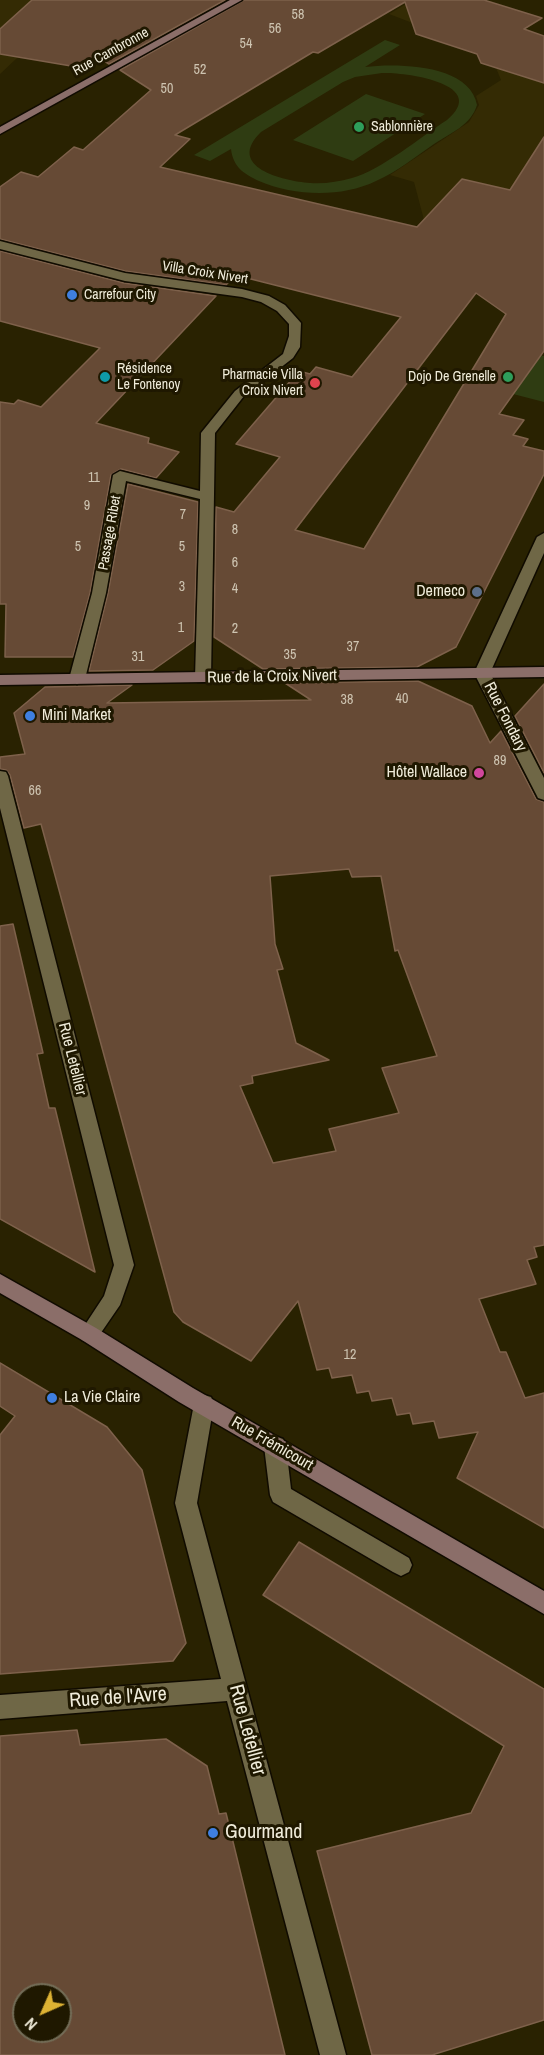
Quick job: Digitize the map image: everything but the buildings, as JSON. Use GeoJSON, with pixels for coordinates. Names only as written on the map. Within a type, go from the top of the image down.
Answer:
{"type":"FeatureCollection","features":[{"type":"Feature","properties":{"kind":"street","name":"Rue Cambronne"},"geometry":{"type":"LineString","coordinates":[[0,131],[237,0]]}},
{"type":"Feature","properties":{"kind":"street","name":"Villa Croix Nivert"},"geometry":{"type":"LineString","coordinates":[[0,245],[124,277],[242,293],[265,299],[282,308],[295,323],[296,345],[291,355],[244,390],[223,411],[208,433],[203,678]]}},
{"type":"Feature","properties":{"kind":"street","name":"Passage Ribet"},"geometry":{"type":"LineString","coordinates":[[76,679],[99,593],[120,475],[208,497]]}},
{"type":"Feature","properties":{"kind":"street"},"geometry":{"type":"LineString","coordinates":[[482,673],[544,537]]}},
{"type":"Feature","properties":{"kind":"street","name":"Rue de la Croix Nivert"},"geometry":{"type":"LineString","coordinates":[[0,680],[544,672]]}},
{"type":"Feature","properties":{"kind":"street","name":"Rue Fondary"},"geometry":{"type":"LineString","coordinates":[[482,673],[544,794]]}},
{"type":"Feature","properties":{"kind":"street","name":"Rue Letellier"},"geometry":{"type":"LineString","coordinates":[[0,776],[124,1265],[113,1299],[89,1334]]}},
{"type":"Feature","properties":{"kind":"street","name":"Rue Frémicourt"},"geometry":{"type":"LineString","coordinates":[[0,1283],[544,1603]]}},
{"type":"Feature","properties":{"kind":"street","name":"Rue Letellier"},"geometry":{"type":"LineString","coordinates":[[204,1404],[186,1503],[333,2055]]}},
{"type":"Feature","properties":{"kind":"street"},"geometry":{"type":"LineString","coordinates":[[275,1446],[281,1495],[401,1565]]}},
{"type":"Feature","properties":{"kind":"street","name":"Rue de l'Avre"},"geometry":{"type":"LineString","coordinates":[[0,1707],[237,1689]]}},
{"type":"Feature","properties":{"kind":"shaded area"},"geometry":{"type":"Polygon","coordinates":[[[0,0],[79,0],[0,74],[0,0]]]}},
{"type":"Feature","properties":{"kind":"shaded area"},"geometry":{"type":"Polygon","coordinates":[[[413,0],[431,0],[544,36],[544,257],[424,220],[414,182],[390,175],[469,122],[479,105],[476,96],[501,80],[496,68],[481,63],[486,57],[416,34],[423,27],[389,14],[413,0]]]}},
{"type":"Feature","properties":{"kind":"green space"},"geometry":{"type":"Polygon","coordinates":[[[385,40],[400,45],[365,67],[413,66],[447,74],[461,81],[471,91],[477,105],[470,118],[460,128],[399,169],[376,181],[348,190],[318,193],[287,190],[273,186],[244,173],[234,161],[231,149],[210,161],[194,155],[385,40]],[[393,73],[355,77],[343,82],[261,132],[252,144],[250,154],[254,163],[273,175],[299,182],[326,183],[352,178],[375,168],[401,152],[447,120],[458,107],[458,97],[451,89],[439,82],[393,73]]]}},
{"type":"Feature","properties":{"kind":"green space","name":"Sablonnière"},"geometry":{"type":"Polygon","coordinates":[[[366,94],[425,114],[353,161],[293,140],[366,94]]]}},
{"type":"Feature","properties":{"kind":"green space"},"geometry":{"type":"Polygon","coordinates":[[[522,351],[544,356],[544,402],[513,394],[522,351]]]}},
{"type":"Feature","properties":{"kind":"place","name":"Sablonnière"},"geometry":{"type":"Point","coordinates":[359,127]}},
{"type":"Feature","properties":{"kind":"place","name":"Carrefour City"},"geometry":{"type":"Point","coordinates":[72,295]}},
{"type":"Feature","properties":{"kind":"place","name":"Résidence Le Fontenoy"},"geometry":{"type":"Point","coordinates":[105,377]}},
{"type":"Feature","properties":{"kind":"place","name":"Dojo De Grenelle"},"geometry":{"type":"Point","coordinates":[508,377]}},
{"type":"Feature","properties":{"kind":"place","name":"Pharmacie Villa Croix Nivert"},"geometry":{"type":"Point","coordinates":[315,383]}},
{"type":"Feature","properties":{"kind":"place","name":"Demeco"},"geometry":{"type":"Point","coordinates":[477,592]}},
{"type":"Feature","properties":{"kind":"place","name":"Mini Market"},"geometry":{"type":"Point","coordinates":[30,716]}},
{"type":"Feature","properties":{"kind":"place","name":"Hôtel Wallace"},"geometry":{"type":"Point","coordinates":[479,773]}},
{"type":"Feature","properties":{"kind":"place","name":"La Vie Claire"},"geometry":{"type":"Point","coordinates":[52,1398]}},
{"type":"Feature","properties":{"kind":"place","name":"Gourmand"},"geometry":{"type":"Point","coordinates":[213,1833]}}]}
